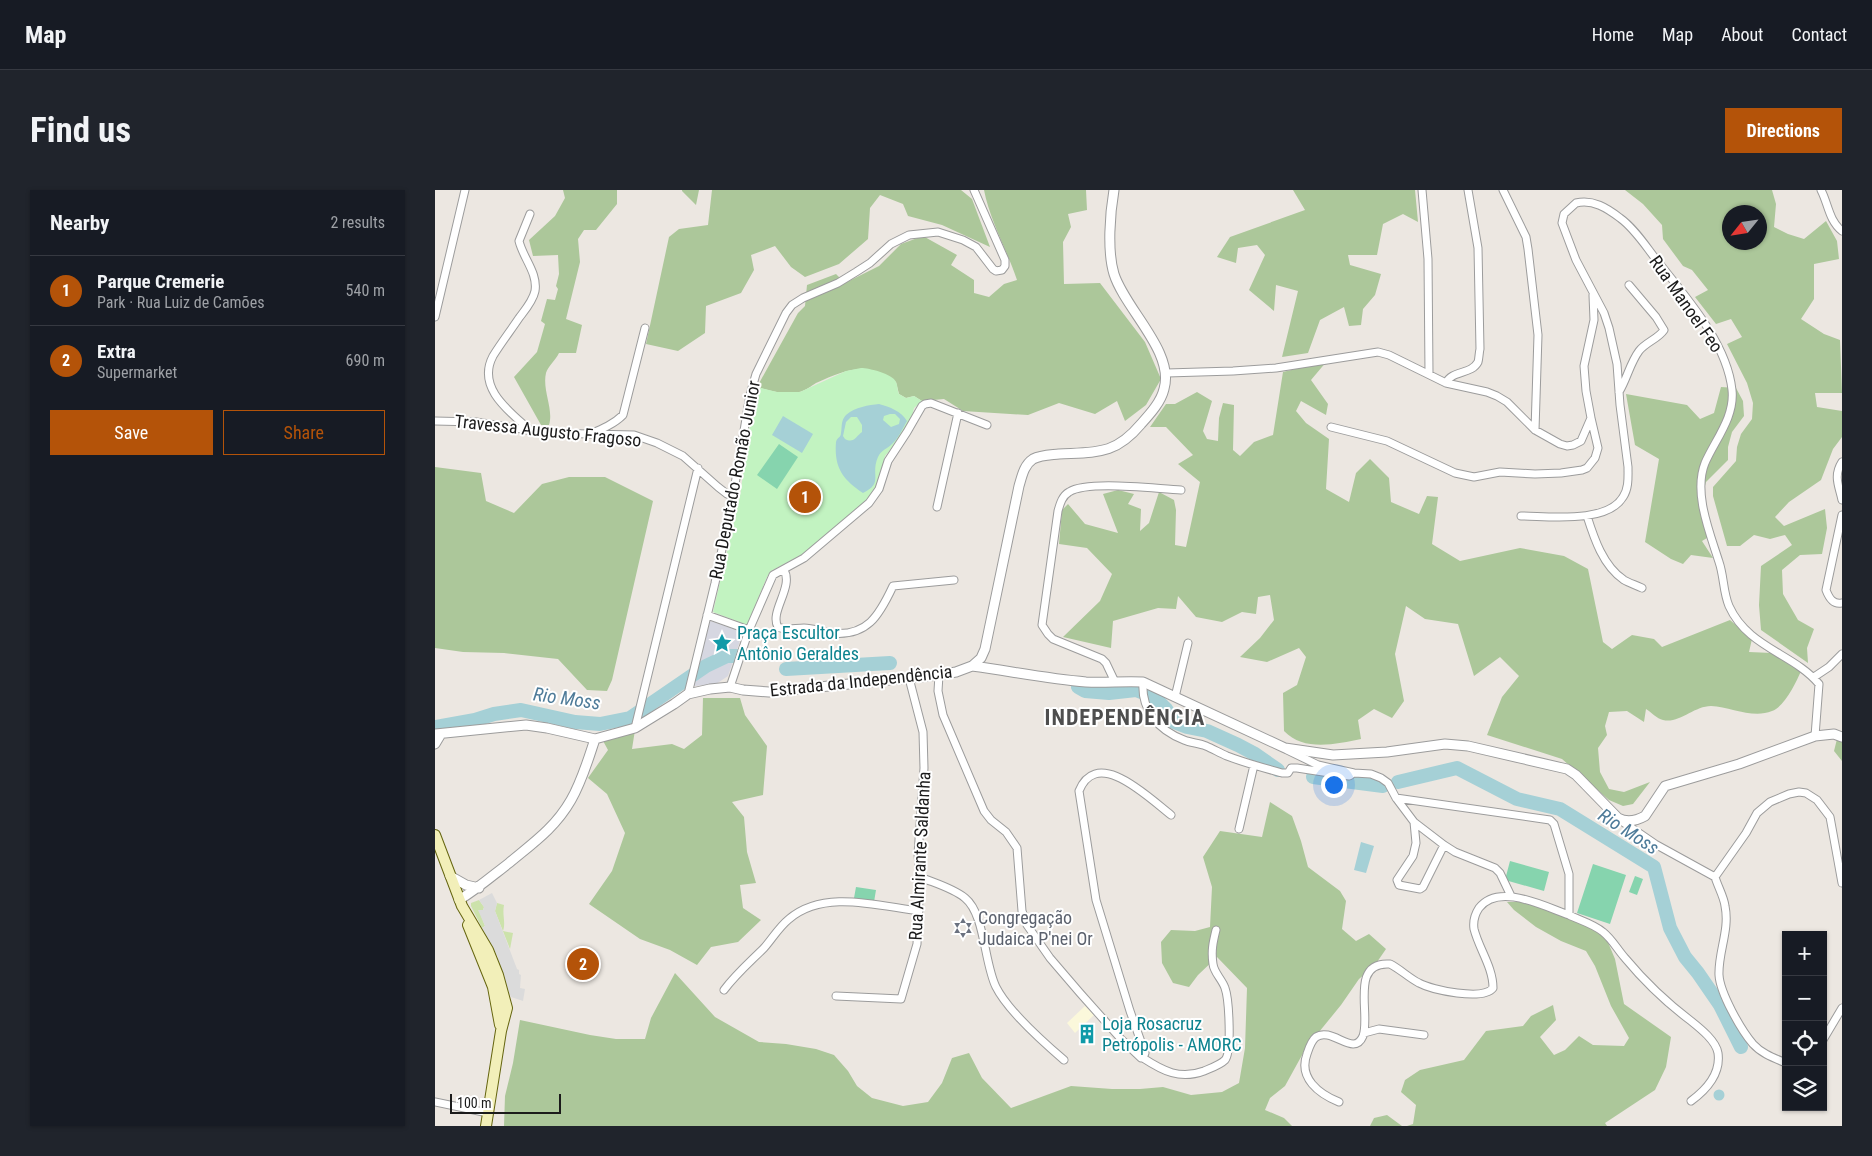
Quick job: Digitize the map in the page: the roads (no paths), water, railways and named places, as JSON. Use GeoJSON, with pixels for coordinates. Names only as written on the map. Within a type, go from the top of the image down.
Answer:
{"type":"FeatureCollection","features":[{"type":"Feature","properties":{"kind":"main road"},"geometry":{"type":"LineString","coordinates":[[435,835],[493,987],[501,1031]]}},
{"type":"Feature","properties":{"kind":"main road"},"geometry":{"type":"LineString","coordinates":[[461,903],[488,950],[504,994],[507,1008],[501,1031],[486,1126]]}},
{"type":"Feature","properties":{"kind":"street"},"geometry":{"type":"LineString","coordinates":[[435,317],[465,190]]}},
{"type":"Feature","properties":{"kind":"street","name":"Rua Deputado Romão Junior"},"geometry":{"type":"LineString","coordinates":[[688,694],[733,496],[750,395],[756,374],[786,314],[792,305],[856,272],[870,263],[891,244],[909,235],[938,232],[950,236],[976,247],[996,271],[999,272],[1005,268],[1005,260],[974,190]]}},
{"type":"Feature","properties":{"kind":"street"},"geometry":{"type":"LineString","coordinates":[[1114,190],[1111,204],[1110,239],[1114,275],[1123,295],[1157,348],[1167,373],[1276,368],[1378,352],[1447,382],[1497,396],[1507,402],[1535,430],[1560,444],[1573,445],[1581,441],[1591,418]]}},
{"type":"Feature","properties":{"kind":"street"},"geometry":{"type":"LineString","coordinates":[[1422,190],[1428,259],[1429,373]]}},
{"type":"Feature","properties":{"kind":"street"},"geometry":{"type":"LineString","coordinates":[[1447,382],[1451,376],[1473,367],[1477,362],[1480,349],[1478,248],[1468,190]]}},
{"type":"Feature","properties":{"kind":"street"},"geometry":{"type":"LineString","coordinates":[[1503,190],[1526,237],[1528,249],[1538,335],[1535,430]]}},
{"type":"Feature","properties":{"kind":"street"},"geometry":{"type":"LineString","coordinates":[[1821,190],[1831,216],[1837,227],[1842,231]]}},
{"type":"Feature","properties":{"kind":"street","name":"Rua Manoel Feo"},"geometry":{"type":"LineString","coordinates":[[1592,292],[1573,253],[1562,223],[1564,214],[1569,208],[1583,201],[1600,205],[1622,219],[1677,287],[1711,334],[1719,349],[1729,372],[1732,399],[1728,417],[1705,464],[1700,490],[1729,606],[1741,625],[1755,639],[1814,677]]}},
{"type":"Feature","properties":{"kind":"street"},"geometry":{"type":"LineString","coordinates":[[529,214],[519,241],[532,271],[535,290],[530,302],[493,357],[488,377],[495,395],[504,407],[532,431]]}},
{"type":"Feature","properties":{"kind":"street"},"geometry":{"type":"LineString","coordinates":[[1619,392],[1638,352],[1646,343],[1664,330],[1657,317],[1629,285]]}},
{"type":"Feature","properties":{"kind":"street"},"geometry":{"type":"LineString","coordinates":[[1521,516],[1587,516],[1601,513],[1612,507],[1623,497],[1627,490],[1629,481],[1628,467],[1617,364],[1609,328],[1592,292]]}},
{"type":"Feature","properties":{"kind":"street"},"geometry":{"type":"LineString","coordinates":[[1331,427],[1387,441],[1455,472],[1474,477],[1500,472],[1561,473],[1587,468],[1595,458],[1598,448],[1586,391],[1584,366],[1594,320],[1592,292]]}},
{"type":"Feature","properties":{"kind":"street"},"geometry":{"type":"LineString","coordinates":[[587,435],[606,427],[623,415],[645,328]]}},
{"type":"Feature","properties":{"kind":"street","name":"Estrada da Independência"},"geometry":{"type":"LineString","coordinates":[[435,744],[438,734],[526,725],[595,739],[635,728],[688,694],[729,687],[769,692],[939,675],[956,672],[972,666],[981,658],[990,632],[1019,486],[1027,465],[1034,459],[1046,455],[1108,450],[1121,444],[1139,427],[1159,401],[1164,392],[1167,373]]}},
{"type":"Feature","properties":{"kind":"street"},"geometry":{"type":"LineString","coordinates":[[729,687],[749,630],[773,575],[803,558],[869,503],[879,489],[888,461],[922,406],[931,403],[987,426]]}},
{"type":"Feature","properties":{"kind":"street"},"geometry":{"type":"LineString","coordinates":[[937,507],[958,413]]}},
{"type":"Feature","properties":{"kind":"street","name":"Travessa Augusto Fragoso"},"geometry":{"type":"LineString","coordinates":[[435,421],[475,422],[532,431],[587,435],[634,435],[670,448],[698,468],[722,490],[733,496]]}},
{"type":"Feature","properties":{"kind":"street"},"geometry":{"type":"LineString","coordinates":[[1842,462],[1838,468],[1837,477],[1837,486],[1842,500]]}},
{"type":"Feature","properties":{"kind":"street"},"geometry":{"type":"LineString","coordinates":[[635,728],[698,468]]}},
{"type":"Feature","properties":{"kind":"street"},"geometry":{"type":"LineString","coordinates":[[1115,682],[1106,663],[1102,659],[1053,639],[1042,625],[1061,501],[1070,491],[1092,486],[1181,490]]}},
{"type":"Feature","properties":{"kind":"street"},"geometry":{"type":"LineString","coordinates":[[1842,515],[1826,590],[1828,597],[1832,601],[1838,604],[1842,602]]}},
{"type":"Feature","properties":{"kind":"street"},"geometry":{"type":"LineString","coordinates":[[1587,516],[1595,540],[1607,563],[1624,580],[1642,588]]}},
{"type":"Feature","properties":{"kind":"street"},"geometry":{"type":"LineString","coordinates":[[784,570],[786,583],[775,620],[776,624],[784,630],[804,628],[831,633],[850,633],[863,628],[877,615],[893,586],[954,580]]}},
{"type":"Feature","properties":{"kind":"street"},"geometry":{"type":"LineString","coordinates":[[707,615],[749,630]]}},
{"type":"Feature","properties":{"kind":"street"},"geometry":{"type":"LineString","coordinates":[[1175,697],[1188,643]]}},
{"type":"Feature","properties":{"kind":"street"},"geometry":{"type":"LineString","coordinates":[[1815,736],[1819,684],[1814,677],[1829,667],[1842,654]]}},
{"type":"Feature","properties":{"kind":"street"},"geometry":{"type":"LineString","coordinates":[[972,666],[1087,682],[1143,682],[1318,765],[1354,773],[1371,774],[1381,778],[1388,783],[1396,798],[1414,822],[1444,846],[1495,868],[1500,873],[1511,896]]}},
{"type":"Feature","properties":{"kind":"street"},"geometry":{"type":"LineString","coordinates":[[939,675],[938,691],[943,715],[984,811],[991,820],[1006,832],[1017,848],[1022,911],[1027,925],[1050,958],[1121,1039],[1138,1056],[1166,1072],[1181,1074],[1197,1073],[1218,1065],[1226,1060],[1229,1053],[1225,988],[1213,967],[1211,949],[1216,930]]}},
{"type":"Feature","properties":{"kind":"street","name":"Rua Almirante Saldanha"},"geometry":{"type":"LineString","coordinates":[[836,996],[901,999],[917,944],[920,877],[918,854],[922,818],[925,750],[921,723],[909,678]]}},
{"type":"Feature","properties":{"kind":"street"},"geometry":{"type":"LineString","coordinates":[[1143,682],[1142,696],[1155,722],[1186,742],[1205,745],[1227,756],[1282,773],[1287,772],[1291,768],[1349,776],[1354,773]]}},
{"type":"Feature","properties":{"kind":"street"},"geometry":{"type":"LineString","coordinates":[[1618,818],[1625,822],[1645,816],[1665,786],[1739,764],[1815,736],[1834,734],[1842,737]]}},
{"type":"Feature","properties":{"kind":"street"},"geometry":{"type":"LineString","coordinates":[[461,903],[543,836],[554,824],[571,800],[595,739]]}},
{"type":"Feature","properties":{"kind":"street"},"geometry":{"type":"LineString","coordinates":[[1285,748],[1333,755],[1387,752],[1445,744],[1467,746],[1567,768],[1618,818],[1655,844],[1715,877],[1725,906],[1725,932],[1719,975],[1722,992],[1753,1044],[1768,1056],[1782,1062]]}},
{"type":"Feature","properties":{"kind":"street"},"geometry":{"type":"LineString","coordinates":[[1239,829],[1255,765]]}},
{"type":"Feature","properties":{"kind":"street"},"geometry":{"type":"LineString","coordinates":[[1143,1058],[1145,1053],[1096,900],[1079,791],[1083,781],[1092,774],[1102,772],[1115,775],[1171,814]]}},
{"type":"Feature","properties":{"kind":"street"},"geometry":{"type":"LineString","coordinates":[[1715,877],[1757,814],[1770,802],[1799,792],[1806,793],[1817,800],[1830,817],[1842,883]]}},
{"type":"Feature","properties":{"kind":"street"},"geometry":{"type":"LineString","coordinates":[[1396,798],[1550,820],[1554,824],[1569,874],[1569,915]]}},
{"type":"Feature","properties":{"kind":"street"},"geometry":{"type":"LineString","coordinates":[[1414,822],[1416,843],[1413,856],[1397,880],[1399,885],[1420,889],[1423,887],[1444,846]]}},
{"type":"Feature","properties":{"kind":"street"},"geometry":{"type":"LineString","coordinates":[[450,876],[467,885],[479,888]]}},
{"type":"Feature","properties":{"kind":"street"},"geometry":{"type":"LineString","coordinates":[[920,877],[954,891],[972,905],[984,942],[991,975],[997,989],[1007,1004],[1064,1060]]}},
{"type":"Feature","properties":{"kind":"street"},"geometry":{"type":"LineString","coordinates":[[1339,1102],[1327,1098],[1315,1088],[1306,1076],[1305,1059],[1310,1045],[1316,1037],[1330,1034],[1350,1044],[1360,1041],[1364,1033],[1364,984],[1367,976],[1377,965],[1390,964],[1418,983],[1428,986],[1465,994],[1481,994],[1491,990],[1493,983],[1490,970],[1473,927],[1475,914],[1480,906],[1490,899],[1503,896],[1511,896],[1569,915],[1601,930],[1667,1003],[1697,1026],[1710,1039],[1717,1051],[1718,1061],[1714,1077],[1706,1090],[1691,1101]]}},
{"type":"Feature","properties":{"kind":"street"},"geometry":{"type":"LineString","coordinates":[[724,990],[736,974],[765,947],[788,919],[806,908],[831,901],[919,911]]}},
{"type":"Feature","properties":{"kind":"street"},"geometry":{"type":"LineString","coordinates":[[1827,1033],[1842,1008]]}},
{"type":"Feature","properties":{"kind":"street"},"geometry":{"type":"LineString","coordinates":[[1364,1033],[1379,1029],[1423,1035]]}},
{"type":"Feature","properties":{"kind":"street"},"geometry":{"type":"LineString","coordinates":[[435,1102],[488,1113]]}},
{"type":"Feature","properties":{"kind":"water"},"geometry":{"type":"Polygon","coordinates":[[[879,404],[895,410],[907,421],[894,442],[879,455],[876,463],[875,482],[873,486],[863,493],[850,483],[841,472],[836,459],[836,442],[841,435],[842,421],[846,415],[858,408],[879,404]],[[895,414],[884,416],[883,420],[891,427],[899,424],[900,419],[895,414]],[[851,417],[846,422],[843,436],[851,441],[862,432],[862,425],[857,417],[851,417]]]}},
{"type":"Feature","properties":{"kind":"water"},"geometry":{"type":"Polygon","coordinates":[[[783,416],[813,434],[802,453],[772,435],[783,416]]]}},
{"type":"Feature","properties":{"kind":"water"},"geometry":{"type":"Polygon","coordinates":[[[1361,842],[1374,846],[1366,873],[1354,870],[1361,842]]]}},
{"type":"Feature","properties":{"kind":"water"},"geometry":{"type":"Polygon","coordinates":[[[1719,1089],[1725,1095],[1719,1101],[1713,1095],[1719,1089]]]}},
{"type":"Feature","properties":{"kind":"waterway","name":"Rio Moss"},"geometry":{"type":"LineString","coordinates":[[435,727],[521,710],[575,722],[600,724],[630,718],[706,666],[727,656],[737,656]]}},
{"type":"Feature","properties":{"kind":"waterway","name":"Rio Moss"},"geometry":{"type":"LineString","coordinates":[[786,669],[890,663]]}},
{"type":"Feature","properties":{"kind":"waterway","name":"Rio Moss"},"geometry":{"type":"LineString","coordinates":[[1078,687],[1085,691],[1109,693],[1136,690],[1154,697],[1166,709],[1174,722],[1207,731],[1238,745],[1278,770]]}},
{"type":"Feature","properties":{"kind":"waterway","name":"Rio Moss"},"geometry":{"type":"LineString","coordinates":[[1398,782],[1457,768],[1517,799],[1560,809],[1654,867],[1670,928],[1685,957],[1720,1005],[1741,1047]]}},
{"type":"Feature","properties":{"kind":"waterway","name":"Rio Moss"},"geometry":{"type":"LineString","coordinates":[[1313,777],[1383,786]]}},
{"type":"Feature","properties":{"kind":"place","name":"Parque Cremerie"},"geometry":{"type":"Point","coordinates":[805,497]}},
{"type":"Feature","properties":{"kind":"place","name":"Praça Escultor Antônio Geraldes"},"geometry":{"type":"Point","coordinates":[722,643]}},
{"type":"Feature","properties":{"kind":"place","name":"Congregação Judaica P'nei Or"},"geometry":{"type":"Point","coordinates":[963,928]}},
{"type":"Feature","properties":{"kind":"place","name":"Extra"},"geometry":{"type":"Point","coordinates":[583,964]}},
{"type":"Feature","properties":{"kind":"place","name":"Loja Rosacruz Petrópolis - AMORC"},"geometry":{"type":"Point","coordinates":[1087,1034]}},
{"type":"Feature","properties":{"kind":"district","name":"INDEPENDÊNCIA"},"geometry":{"type":"Point","coordinates":[1125,717]}}]}
